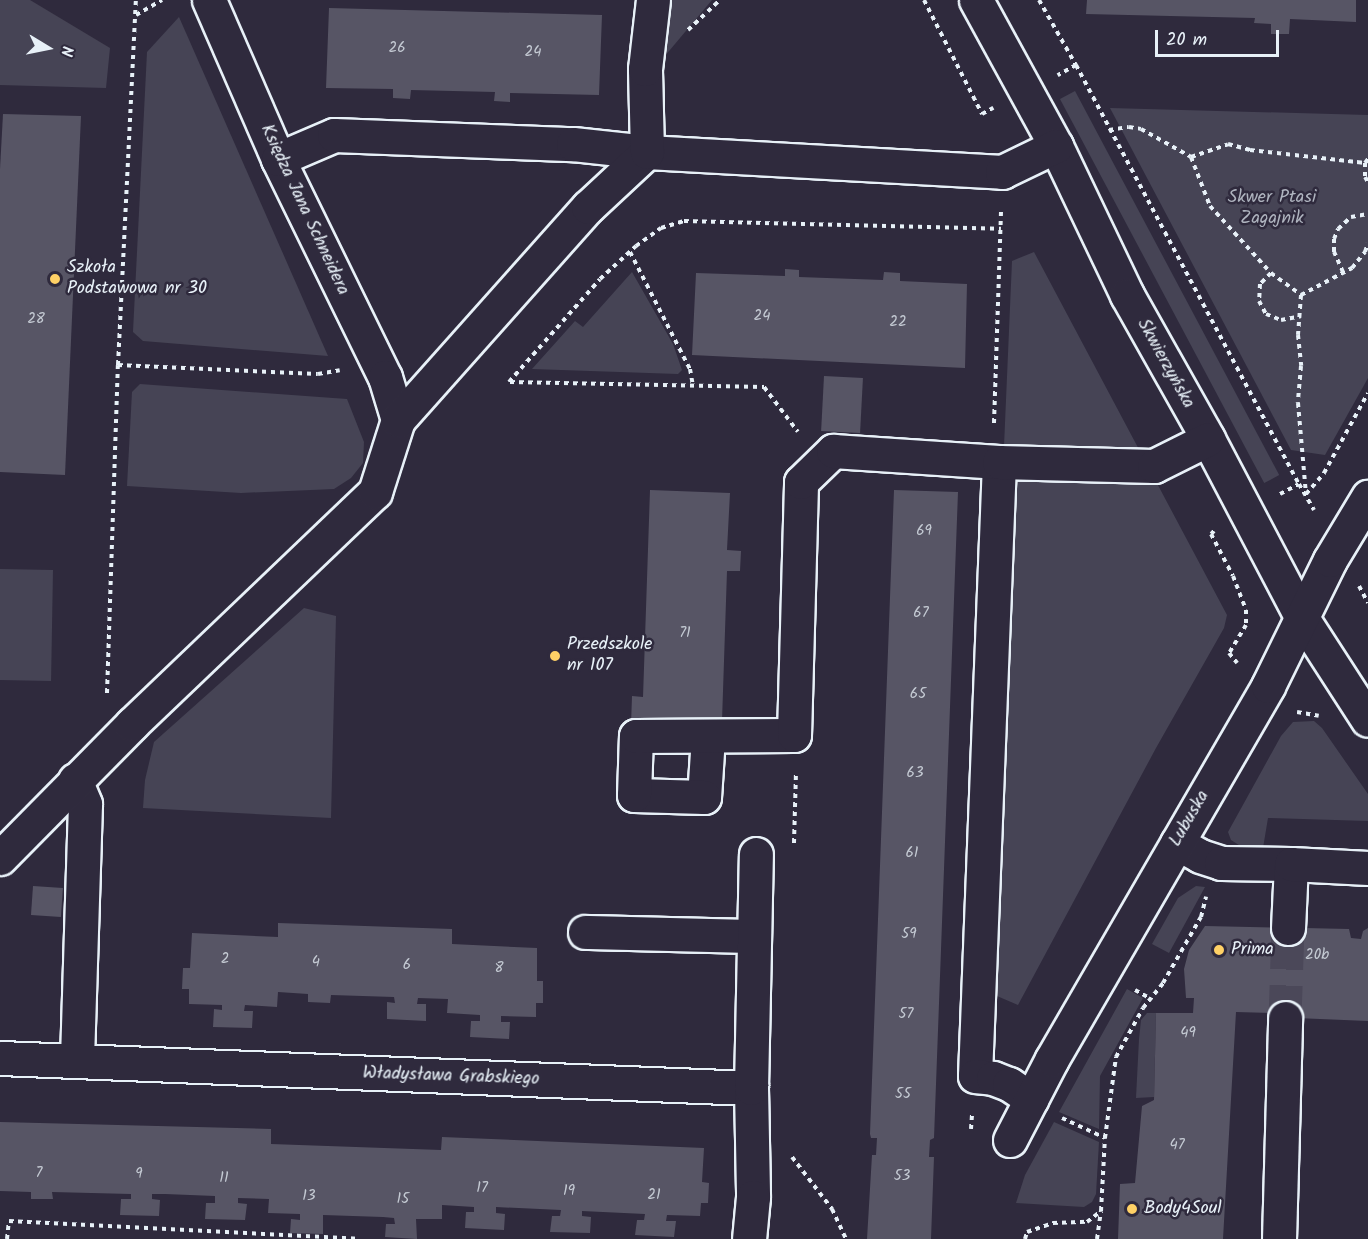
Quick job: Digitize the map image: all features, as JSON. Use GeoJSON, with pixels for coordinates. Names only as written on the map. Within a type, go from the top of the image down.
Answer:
{"type":"FeatureCollection","features":[{"type":"Feature","properties":{"kind":"street","name":"Księdza Jana Schneidera"},"geometry":{"type":"LineString","coordinates":[[209,0],[278,159],[385,377],[398,420]]}},
{"type":"Feature","properties":{"kind":"street"},"geometry":{"type":"LineString","coordinates":[[0,858],[75,780],[375,492],[398,420],[588,207],[647,152],[645,69],[654,0]]}},
{"type":"Feature","properties":{"kind":"street","name":"Skwierzyńska"},"geometry":{"type":"LineString","coordinates":[[976,0],[1056,146],[1126,295],[1208,439],[1302,618],[1368,720]]}},
{"type":"Feature","properties":{"kind":"street"},"geometry":{"type":"LineString","coordinates":[[278,159],[334,135],[573,144],[647,152],[1002,171],[1056,146]]}},
{"type":"Feature","properties":{"kind":"street"},"geometry":{"type":"LineString","coordinates":[[708,737],[795,735],[801,482],[833,451],[999,462],[1154,466],[1208,439]]}},
{"type":"Feature","properties":{"kind":"street"},"geometry":{"type":"LineString","coordinates":[[999,462],[975,1076],[993,1078],[1009,1084],[1031,1099]]}},
{"type":"Feature","properties":{"kind":"street","name":"Lubuska"},"geometry":{"type":"LineString","coordinates":[[1010,1140],[1052,1059],[1268,686],[1330,560],[1368,497]]}},
{"type":"Feature","properties":{"kind":"street"},"geometry":{"type":"LineString","coordinates":[[75,780],[85,804],[77,1061]]}},
{"type":"Feature","properties":{"kind":"street"},"geometry":{"type":"LineString","coordinates":[[1177,843],[1214,861],[1368,868]]}},
{"type":"Feature","properties":{"kind":"street"},"geometry":{"type":"LineString","coordinates":[[749,1239],[753,1156],[751,1088],[756,854]]}},
{"type":"Feature","properties":{"kind":"street"},"geometry":{"type":"LineString","coordinates":[[1288,928],[1291,864]]}},
{"type":"Feature","properties":{"kind":"street"},"geometry":{"type":"LineString","coordinates":[[585,932],[754,936]]}},
{"type":"Feature","properties":{"kind":"street"},"geometry":{"type":"LineString","coordinates":[[1279,1239],[1285,1018]]}},
{"type":"Feature","properties":{"kind":"street","name":"Władysława Grabskiego"},"geometry":{"type":"LineString","coordinates":[[0,1058],[751,1088]]}},
{"type":"Feature","properties":{"kind":"path"},"geometry":{"type":"LineString","coordinates":[[107,690],[118,364],[136,0]]}},
{"type":"Feature","properties":{"kind":"path"},"geometry":{"type":"LineString","coordinates":[[135,15],[162,0]]}},
{"type":"Feature","properties":{"kind":"path"},"geometry":{"type":"LineString","coordinates":[[924,0],[982,114],[996,107]]}},
{"type":"Feature","properties":{"kind":"path"},"geometry":{"type":"LineString","coordinates":[[1039,0],[1318,516]]}},
{"type":"Feature","properties":{"kind":"path"},"geometry":{"type":"LineString","coordinates":[[1049,80],[1076,65]]}},
{"type":"Feature","properties":{"kind":"path"},"geometry":{"type":"LineString","coordinates":[[1109,130],[1129,127],[1141,129],[1191,157],[1210,206],[1271,273],[1300,295]]}},
{"type":"Feature","properties":{"kind":"path"},"geometry":{"type":"LineString","coordinates":[[1191,157],[1228,144],[1250,150],[1366,161],[1365,177],[1368,182]]}},
{"type":"Feature","properties":{"kind":"path"},"geometry":{"type":"LineString","coordinates":[[999,462],[993,442],[1002,171]]}},
{"type":"Feature","properties":{"kind":"path"},"geometry":{"type":"LineString","coordinates":[[1343,272],[1334,252],[1334,239],[1338,229],[1352,217],[1368,214]]}},
{"type":"Feature","properties":{"kind":"path"},"geometry":{"type":"LineString","coordinates":[[821,463],[764,387],[509,382],[600,279],[661,228],[684,221],[1001,229]]}},
{"type":"Feature","properties":{"kind":"path"},"geometry":{"type":"LineString","coordinates":[[1300,295],[1352,268],[1365,252],[1368,243]]}},
{"type":"Feature","properties":{"kind":"path"},"geometry":{"type":"LineString","coordinates":[[630,252],[690,369],[693,386]]}},
{"type":"Feature","properties":{"kind":"path"},"geometry":{"type":"LineString","coordinates":[[1271,273],[1260,284],[1259,302],[1266,314],[1281,320],[1301,316]]}},
{"type":"Feature","properties":{"kind":"path"},"geometry":{"type":"LineString","coordinates":[[1300,295],[1301,316],[1298,335],[1301,366],[1298,403],[1306,495]]}},
{"type":"Feature","properties":{"kind":"path"},"geometry":{"type":"LineString","coordinates":[[118,364],[318,374],[335,371]]}},
{"type":"Feature","properties":{"kind":"path"},"geometry":{"type":"LineString","coordinates":[[1306,495],[1324,473],[1368,393]]}},
{"type":"Feature","properties":{"kind":"path"},"geometry":{"type":"LineString","coordinates":[[1272,498],[1299,484]]}},
{"type":"Feature","properties":{"kind":"path"},"geometry":{"type":"LineString","coordinates":[[1211,534],[1233,576],[1246,610],[1246,625],[1229,653],[1240,666]]}},
{"type":"Feature","properties":{"kind":"path"},"geometry":{"type":"LineString","coordinates":[[1289,715],[1308,712],[1322,719]]}},
{"type":"Feature","properties":{"kind":"path"},"geometry":{"type":"LineString","coordinates":[[1097,1239],[1105,1138],[1116,1057],[1143,1008],[1163,983],[1201,917],[1214,861]]}},
{"type":"Feature","properties":{"kind":"path"},"geometry":{"type":"LineString","coordinates":[[1031,1099],[1057,1116],[1105,1138]]}},
{"type":"Feature","properties":{"kind":"path"},"geometry":{"type":"LineString","coordinates":[[788,1152],[832,1209],[846,1239]]}},
{"type":"Feature","properties":{"kind":"path"},"geometry":{"type":"LineString","coordinates":[[1025,1239],[1027,1232],[1053,1223],[1087,1222],[1101,1211]]}},
{"type":"Feature","properties":{"kind":"path"},"geometry":{"type":"LineString","coordinates":[[7,1239],[9,1221],[359,1239]]}},
{"type":"Feature","properties":{"kind":"green space"},"geometry":{"type":"Polygon","coordinates":[[[0,0],[30,0],[110,48],[106,88],[0,85],[0,0]]]}},
{"type":"Feature","properties":{"kind":"green space"},"geometry":{"type":"Polygon","coordinates":[[[667,0],[712,0],[664,57],[667,0]]]}},
{"type":"Feature","properties":{"kind":"green space"},"geometry":{"type":"Polygon","coordinates":[[[179,17],[328,356],[143,341],[133,332],[147,52],[179,17]]]}},
{"type":"Feature","properties":{"kind":"green space"},"geometry":{"type":"Polygon","coordinates":[[[1075,91],[1279,475],[1264,483],[1060,99],[1075,91]]]}},
{"type":"Feature","properties":{"kind":"green space","name":"Skwer Ptasi Zagajnik"},"geometry":{"type":"Polygon","coordinates":[[[1110,108],[1368,115],[1368,378],[1325,455],[1291,450],[1110,108]]]}},
{"type":"Feature","properties":{"kind":"green space"},"geometry":{"type":"Polygon","coordinates":[[[1034,252],[1227,615],[1224,628],[1156,748],[1018,1005],[997,996],[1013,519],[1004,446],[1012,261],[1034,252]]]}},
{"type":"Feature","properties":{"kind":"green space"},"geometry":{"type":"Polygon","coordinates":[[[632,272],[673,344],[682,370],[678,374],[532,369],[575,321],[583,327],[632,272]]]}},
{"type":"Feature","properties":{"kind":"green space"},"geometry":{"type":"Polygon","coordinates":[[[140,384],[347,399],[364,442],[363,463],[351,478],[334,489],[241,493],[127,486],[132,392],[140,384]]]}},
{"type":"Feature","properties":{"kind":"green space"},"geometry":{"type":"Polygon","coordinates":[[[0,569],[53,570],[51,681],[0,680],[0,569]]]}},
{"type":"Feature","properties":{"kind":"green space"},"geometry":{"type":"Polygon","coordinates":[[[304,608],[336,616],[331,818],[143,808],[145,780],[154,742],[304,608]]]}},
{"type":"Feature","properties":{"kind":"green space"},"geometry":{"type":"Polygon","coordinates":[[[1314,721],[1322,728],[1368,794],[1368,821],[1268,818],[1263,848],[1242,847],[1231,840],[1228,832],[1281,736],[1293,722],[1314,721]]]}},
{"type":"Feature","properties":{"kind":"green space"},"geometry":{"type":"Polygon","coordinates":[[[1196,886],[1205,887],[1169,953],[1152,944],[1178,898],[1196,886]]]}},
{"type":"Feature","properties":{"kind":"green space"},"geometry":{"type":"Polygon","coordinates":[[[1127,989],[1143,998],[1100,1076],[1099,1129],[1059,1112],[1127,989]]]}},
{"type":"Feature","properties":{"kind":"green space"},"geometry":{"type":"Polygon","coordinates":[[[1147,1013],[1156,1013],[1154,1097],[1136,1098],[1141,1020],[1147,1013]]]}},
{"type":"Feature","properties":{"kind":"green space"},"geometry":{"type":"Polygon","coordinates":[[[1054,1122],[1099,1142],[1096,1194],[1092,1202],[1084,1207],[1016,1203],[1025,1175],[1054,1122]]]}},
{"type":"Feature","properties":{"kind":"building"},"geometry":{"type":"Polygon","coordinates":[[[1087,0],[1356,0],[1356,22],[1290,19],[1289,34],[1271,34],[1271,24],[1254,23],[1255,18],[1086,14],[1087,0]]]}},
{"type":"Feature","properties":{"kind":"building"},"geometry":{"type":"Polygon","coordinates":[[[329,8],[602,15],[599,95],[510,93],[510,102],[494,101],[495,92],[411,90],[410,99],[393,98],[393,89],[326,88],[329,8]]]}},
{"type":"Feature","properties":{"kind":"building"},"geometry":{"type":"Polygon","coordinates":[[[3,114],[81,116],[65,475],[0,472],[0,169],[3,114]]]}},
{"type":"Feature","properties":{"kind":"building"},"geometry":{"type":"Polygon","coordinates":[[[785,269],[799,270],[799,277],[883,280],[884,272],[900,273],[900,281],[967,284],[965,368],[692,355],[696,273],[785,276],[785,269]]]}},
{"type":"Feature","properties":{"kind":"building"},"geometry":{"type":"Polygon","coordinates":[[[824,376],[863,378],[860,433],[821,431],[824,376]]]}},
{"type":"Feature","properties":{"kind":"building"},"geometry":{"type":"Polygon","coordinates":[[[650,490],[730,493],[727,550],[741,551],[740,571],[727,571],[722,721],[645,719],[645,726],[631,725],[632,696],[643,697],[650,490]]]}},
{"type":"Feature","properties":{"kind":"building"},"geometry":{"type":"Polygon","coordinates":[[[894,490],[958,492],[934,1138],[930,1140],[929,1157],[934,1157],[931,1239],[867,1239],[872,1155],[876,1155],[877,1138],[871,1138],[870,1134],[894,490]]]}},
{"type":"Feature","properties":{"kind":"building"},"geometry":{"type":"Polygon","coordinates":[[[33,886],[63,888],[61,917],[31,915],[33,886]]]}},
{"type":"Feature","properties":{"kind":"building"},"geometry":{"type":"Polygon","coordinates":[[[278,923],[452,929],[452,944],[537,948],[537,981],[543,981],[543,1003],[536,1003],[536,1017],[501,1016],[501,1022],[510,1022],[509,1039],[470,1037],[471,1021],[480,1021],[480,1015],[447,1013],[448,999],[418,998],[417,1004],[426,1004],[426,1021],[387,1019],[387,1002],[395,1003],[394,997],[331,995],[330,1003],[308,1002],[308,994],[278,992],[277,1007],[245,1005],[244,1011],[253,1011],[252,1028],[213,1027],[214,1009],[222,1010],[222,1005],[189,1004],[189,989],[182,989],[183,968],[190,968],[192,933],[278,937],[278,923]]]}},
{"type":"Feature","properties":{"kind":"building"},"geometry":{"type":"Polygon","coordinates":[[[1205,926],[1349,929],[1351,938],[1361,939],[1363,931],[1368,928],[1368,1021],[1272,1017],[1272,1013],[1236,1012],[1223,1239],[1118,1239],[1120,1184],[1135,1183],[1142,1106],[1154,1100],[1156,1013],[1193,1013],[1194,998],[1186,998],[1184,969],[1189,950],[1205,926]]]}},
{"type":"Feature","properties":{"kind":"building"},"geometry":{"type":"Polygon","coordinates":[[[0,1122],[271,1129],[271,1144],[441,1150],[442,1137],[704,1148],[702,1182],[709,1183],[708,1203],[701,1203],[700,1216],[667,1215],[666,1221],[676,1221],[674,1237],[635,1235],[637,1220],[644,1220],[645,1214],[582,1211],[582,1216],[591,1217],[590,1233],[550,1232],[552,1216],[560,1216],[561,1210],[496,1207],[496,1213],[505,1214],[504,1230],[465,1228],[466,1212],[474,1212],[474,1207],[442,1205],[442,1219],[416,1219],[417,1239],[385,1237],[386,1224],[395,1224],[394,1218],[383,1217],[323,1215],[323,1234],[290,1233],[291,1219],[300,1220],[300,1214],[268,1213],[269,1199],[238,1198],[238,1203],[247,1204],[245,1220],[205,1219],[206,1203],[215,1203],[215,1196],[165,1194],[152,1194],[152,1199],[160,1200],[159,1216],[120,1215],[121,1199],[131,1199],[131,1194],[52,1192],[53,1199],[31,1199],[31,1192],[0,1191],[0,1122]]]}},
{"type":"Feature","properties":{"kind":"tunnel"},"geometry":{"type":"LineString","coordinates":[[1285,1018],[1288,928]]}},
{"type":"Feature","properties":{"kind":"place","name":"Szkoła Podstawowa nr 30"},"geometry":{"type":"Point","coordinates":[55,279]}},
{"type":"Feature","properties":{"kind":"place","name":"Przedszkole nr 107"},"geometry":{"type":"Point","coordinates":[555,656]}},
{"type":"Feature","properties":{"kind":"place","name":"Prima"},"geometry":{"type":"Point","coordinates":[1219,950]}},
{"type":"Feature","properties":{"kind":"place","name":"Body4Soul"},"geometry":{"type":"Point","coordinates":[1132,1209]}}]}
